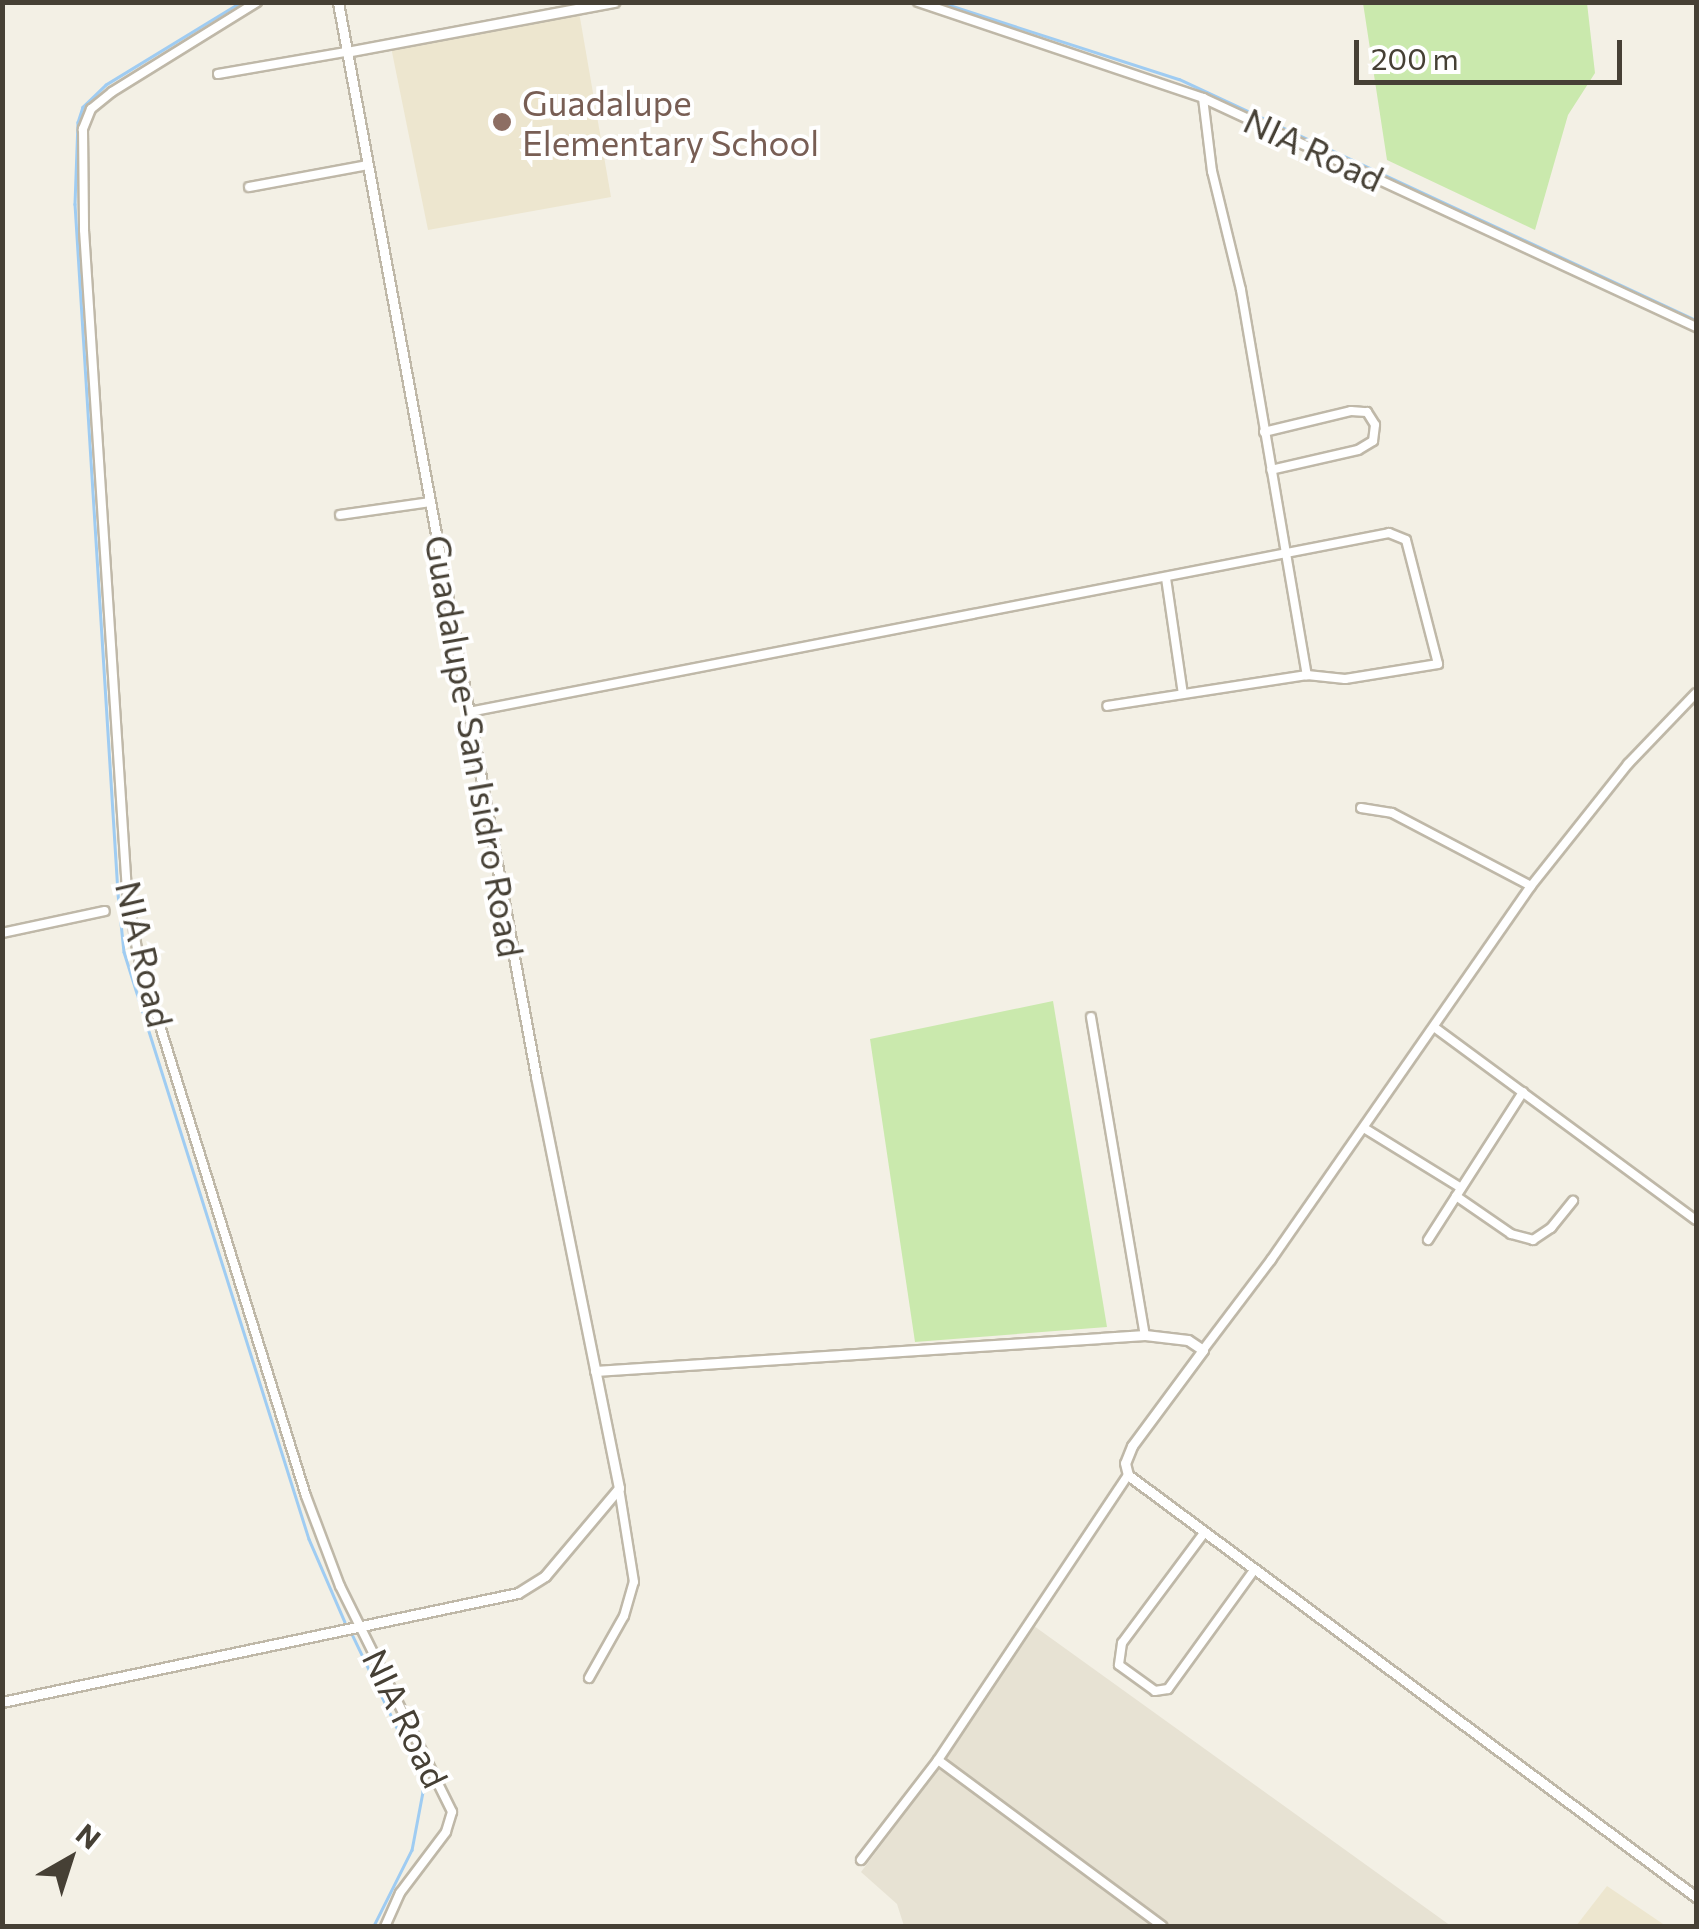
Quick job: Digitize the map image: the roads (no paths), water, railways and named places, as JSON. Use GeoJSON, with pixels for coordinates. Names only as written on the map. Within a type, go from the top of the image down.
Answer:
{"type":"FeatureCollection","features":[{"type":"Feature","properties":{"kind":"street","name":"NIA Road"},"geometry":{"type":"LineString","coordinates":[[257,2],[156,62],[91,108],[83,130],[84,230],[132,930],[306,1496],[361,1626],[452,1812],[446,1832],[400,1893],[385,1926]]}},
{"type":"Feature","properties":{"kind":"street","name":"Guadalupe-San Isidro Road"},"geometry":{"type":"LineString","coordinates":[[338,2],[468,712],[619,1488]]}},
{"type":"Feature","properties":{"kind":"street"},"geometry":{"type":"LineString","coordinates":[[218,74],[614,2]]}},
{"type":"Feature","properties":{"kind":"street","name":"NIA Road"},"geometry":{"type":"LineString","coordinates":[[918,2],[1203,98],[1696,327]]}},
{"type":"Feature","properties":{"kind":"street"},"geometry":{"type":"LineString","coordinates":[[1203,98],[1212,171],[1241,290],[1307,675]]}},
{"type":"Feature","properties":{"kind":"street"},"geometry":{"type":"LineString","coordinates":[[248,187],[368,165]]}},
{"type":"Feature","properties":{"kind":"street"},"geometry":{"type":"LineString","coordinates":[[1264,432],[1352,411],[1367,412],[1376,425],[1372,441],[1358,450],[1270,470]]}},
{"type":"Feature","properties":{"kind":"street"},"geometry":{"type":"LineString","coordinates":[[340,515],[430,502]]}},
{"type":"Feature","properties":{"kind":"street"},"geometry":{"type":"LineString","coordinates":[[468,712],[1388,533],[1401,536],[1410,548],[1438,664],[1345,679],[1307,675],[1107,706]]}},
{"type":"Feature","properties":{"kind":"street"},"geometry":{"type":"LineString","coordinates":[[1166,578],[1184,694]]}},
{"type":"Feature","properties":{"kind":"street"},"geometry":{"type":"LineString","coordinates":[[1696,692],[1628,764],[1531,886],[1364,1128],[1132,1446],[1125,1463],[1128,1476],[1696,1897]]}},
{"type":"Feature","properties":{"kind":"street"},"geometry":{"type":"LineString","coordinates":[[1361,808],[1392,814],[1531,886]]}},
{"type":"Feature","properties":{"kind":"street"},"geometry":{"type":"LineString","coordinates":[[2,933],[105,911]]}},
{"type":"Feature","properties":{"kind":"street"},"geometry":{"type":"LineString","coordinates":[[1091,1017],[1145,1336]]}},
{"type":"Feature","properties":{"kind":"street"},"geometry":{"type":"LineString","coordinates":[[1434,1026],[1696,1220]]}},
{"type":"Feature","properties":{"kind":"street"},"geometry":{"type":"LineString","coordinates":[[1428,1240],[1523,1092]]}},
{"type":"Feature","properties":{"kind":"street"},"geometry":{"type":"LineString","coordinates":[[1364,1128],[1459,1192],[1511,1234],[1533,1240],[1551,1228],[1573,1201]]}},
{"type":"Feature","properties":{"kind":"street"},"geometry":{"type":"LineString","coordinates":[[594,1371],[1145,1336],[1180,1337],[1203,1350]]}},
{"type":"Feature","properties":{"kind":"street"},"geometry":{"type":"LineString","coordinates":[[861,1860],[938,1760],[1128,1476]]}},
{"type":"Feature","properties":{"kind":"street"},"geometry":{"type":"LineString","coordinates":[[2,1702],[527,1590],[544,1576],[619,1488]]}},
{"type":"Feature","properties":{"kind":"street"},"geometry":{"type":"LineString","coordinates":[[589,1678],[624,1616],[634,1582],[619,1488]]}},
{"type":"Feature","properties":{"kind":"street"},"geometry":{"type":"LineString","coordinates":[[1204,1533],[1122,1643],[1119,1665],[1155,1690],[1168,1688],[1254,1570]]}},
{"type":"Feature","properties":{"kind":"street"},"geometry":{"type":"LineString","coordinates":[[938,1760],[1162,1926]]}},
{"type":"Feature","properties":{"kind":"waterway"},"geometry":{"type":"LineString","coordinates":[[242,2],[106,85],[83,107],[78,122],[75,204],[118,894],[124,952],[309,1539],[345,1622]]}},
{"type":"Feature","properties":{"kind":"waterway"},"geometry":{"type":"LineString","coordinates":[[940,2],[1179,79],[1696,320]]}},
{"type":"Feature","properties":{"kind":"waterway"},"geometry":{"type":"LineString","coordinates":[[352,1634],[420,1776],[423,1792],[412,1850],[374,1926]]}},
{"type":"Feature","properties":{"kind":"place","name":"Guadalupe Elementary School"},"geometry":{"type":"Point","coordinates":[502,122]}}]}
